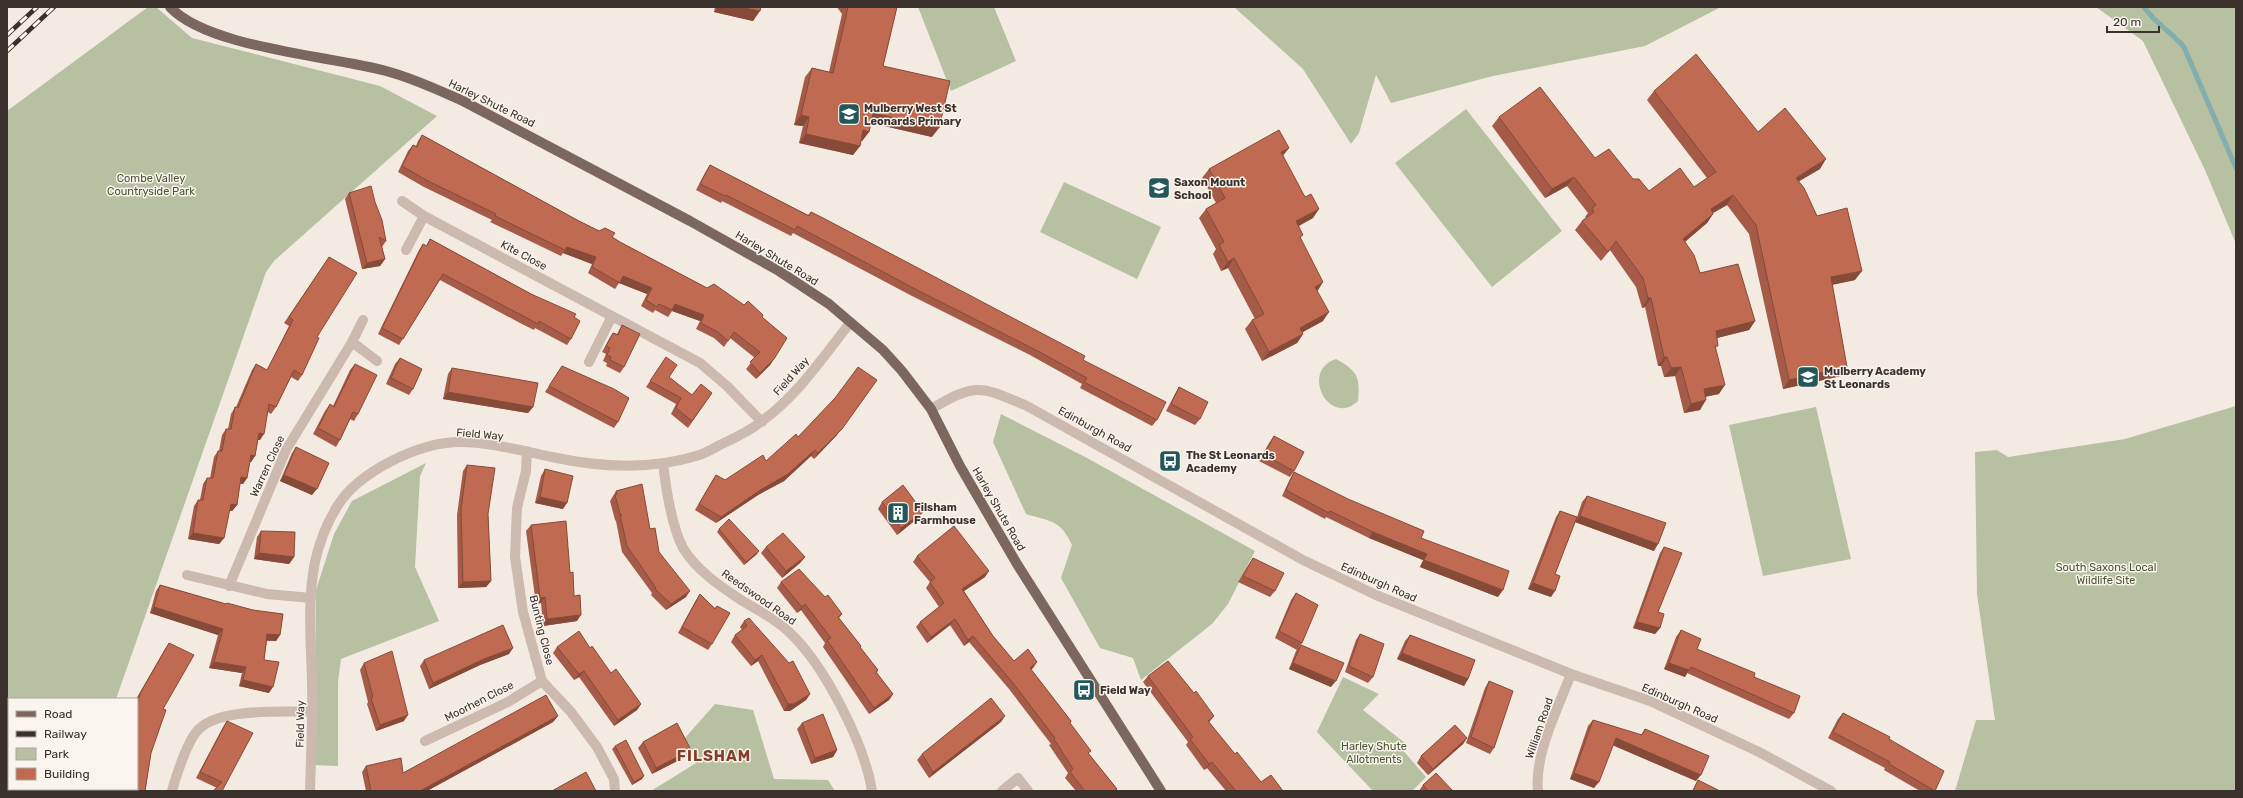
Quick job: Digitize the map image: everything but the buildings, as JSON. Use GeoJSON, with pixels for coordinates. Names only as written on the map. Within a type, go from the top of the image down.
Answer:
{"type":"FeatureCollection","features":[{"type":"Feature","properties":{"kind":"main road","name":"Harley Shute Road"},"geometry":{"type":"LineString","coordinates":[[170,7],[189,22],[239,41],[386,71],[424,84],[463,101],[683,217],[779,271],[829,304],[882,350],[902,371],[931,409],[960,466],[1017,564],[1160,791]]}},
{"type":"Feature","properties":{"kind":"street","name":"Kite Close"},"geometry":{"type":"LineString","coordinates":[[402,200],[424,216],[700,363],[727,386],[762,422]]}},
{"type":"Feature","properties":{"kind":"street"},"geometry":{"type":"LineString","coordinates":[[406,250],[424,216]]}},
{"type":"Feature","properties":{"kind":"street"},"geometry":{"type":"LineString","coordinates":[[589,362],[612,316]]}},
{"type":"Feature","properties":{"kind":"street","name":"Warren Close"},"geometry":{"type":"LineString","coordinates":[[229,586],[286,450],[352,342],[363,320]]}},
{"type":"Feature","properties":{"kind":"street","name":"Field Way"},"geometry":{"type":"LineString","coordinates":[[310,791],[313,712],[311,598],[316,561],[327,527],[339,503],[363,480],[384,465],[430,446],[457,442],[527,451],[587,463],[622,466],[663,463],[697,456],[762,422],[782,405],[812,371],[850,323]]}},
{"type":"Feature","properties":{"kind":"street"},"geometry":{"type":"LineString","coordinates":[[352,342],[377,360]]}},
{"type":"Feature","properties":{"kind":"street","name":"Edinburgh Road"},"geometry":{"type":"LineString","coordinates":[[931,409],[955,395],[975,389],[994,392],[1028,406],[1310,563],[1376,595],[1571,674],[1650,701],[1759,752],[1831,791]]}},
{"type":"Feature","properties":{"kind":"street","name":"Bunting Close"},"geometry":{"type":"LineString","coordinates":[[527,451],[526,471],[517,508],[515,557],[523,612],[542,681],[571,712],[597,747],[614,779],[615,791]]}},
{"type":"Feature","properties":{"kind":"street","name":"Reedswood Road"},"geometry":{"type":"LineString","coordinates":[[663,463],[665,486],[673,519],[683,548],[702,572],[789,631],[813,659],[843,712],[869,772],[872,791]]}},
{"type":"Feature","properties":{"kind":"street"},"geometry":{"type":"LineString","coordinates":[[187,574],[229,586],[267,594],[311,598]]}},
{"type":"Feature","properties":{"kind":"street","name":"William Road"},"geometry":{"type":"LineString","coordinates":[[1538,791],[1536,776],[1552,725],[1571,674]]}},
{"type":"Feature","properties":{"kind":"street","name":"Moorhen Close"},"geometry":{"type":"LineString","coordinates":[[425,741],[508,702],[542,681]]}},
{"type":"Feature","properties":{"kind":"street"},"geometry":{"type":"LineString","coordinates":[[172,791],[189,746],[199,729],[233,713],[313,712]]}},
{"type":"Feature","properties":{"kind":"street"},"geometry":{"type":"LineString","coordinates":[[1002,791],[1018,778],[1028,791]]}},
{"type":"Feature","properties":{"kind":"green space","name":"Combe Valley Countryside Park"},"geometry":{"type":"Polygon","coordinates":[[[148,7],[156,7],[192,38],[380,86],[437,116],[274,261],[266,272],[116,698],[8,698],[8,790],[84,791],[7,791],[7,111],[148,7]]]}},
{"type":"Feature","properties":{"kind":"green space"},"geometry":{"type":"Polygon","coordinates":[[[918,7],[994,7],[1016,61],[951,91],[918,7]]]}},
{"type":"Feature","properties":{"kind":"green space"},"geometry":{"type":"Polygon","coordinates":[[[1234,7],[1721,7],[1645,46],[1493,76],[1391,103],[1376,75],[1359,133],[1351,144],[1303,69],[1234,7]]]}},
{"type":"Feature","properties":{"kind":"green space"},"geometry":{"type":"Polygon","coordinates":[[[2096,7],[2236,7],[2236,244],[2205,170],[2143,41],[2096,7]]]}},
{"type":"Feature","properties":{"kind":"green space"},"geometry":{"type":"Polygon","coordinates":[[[1466,109],[1562,231],[1492,287],[1395,163],[1466,109]]]}},
{"type":"Feature","properties":{"kind":"green space"},"geometry":{"type":"Polygon","coordinates":[[[1064,182],[1161,227],[1137,279],[1040,232],[1064,182]]]}},
{"type":"Feature","properties":{"kind":"green space"},"geometry":{"type":"Polygon","coordinates":[[[1336,359],[1349,367],[1358,380],[1358,401],[1347,407],[1338,408],[1329,403],[1323,395],[1319,385],[1320,374],[1325,365],[1336,359]]]}},
{"type":"Feature","properties":{"kind":"green space","name":"South Saxons Local Wildlife Site"},"geometry":{"type":"Polygon","coordinates":[[[2236,406],[2236,791],[1955,791],[1976,720],[1995,720],[1977,594],[1975,452],[1997,450],[2008,457],[2125,439],[2236,406]]]}},
{"type":"Feature","properties":{"kind":"green space"},"geometry":{"type":"Polygon","coordinates":[[[1816,407],[1851,559],[1763,576],[1729,425],[1816,407]]]}},
{"type":"Feature","properties":{"kind":"green space"},"geometry":{"type":"Polygon","coordinates":[[[1001,414],[1087,458],[1255,551],[1228,604],[1212,624],[1141,680],[1133,658],[1100,648],[1061,578],[1072,545],[1068,537],[1059,526],[1054,523],[1026,514],[993,442],[1001,414]]]}},
{"type":"Feature","properties":{"kind":"green space"},"geometry":{"type":"Polygon","coordinates":[[[426,463],[420,476],[415,567],[439,621],[341,659],[338,682],[338,766],[314,765],[316,590],[334,534],[352,501],[426,463]]]}},
{"type":"Feature","properties":{"kind":"green space","name":"Harley Shute Allotments"},"geometry":{"type":"Polygon","coordinates":[[[1343,677],[1379,694],[1363,710],[1405,743],[1401,748],[1426,777],[1412,791],[1373,791],[1317,732],[1343,677]]]}},
{"type":"Feature","properties":{"kind":"green space"},"geometry":{"type":"Polygon","coordinates":[[[715,704],[753,710],[774,779],[828,780],[835,791],[651,791],[696,763],[685,738],[715,704]]]}},
{"type":"Feature","properties":{"kind":"waterway"},"geometry":{"type":"LineString","coordinates":[[2144,7],[2148,13],[2184,47],[2236,168]]}},
{"type":"Feature","properties":{"kind":"railway"},"geometry":{"type":"LineString","coordinates":[[7,35],[37,7]]}},
{"type":"Feature","properties":{"kind":"railway"},"geometry":{"type":"LineString","coordinates":[[7,51],[54,7]]}},
{"type":"Feature","properties":{"kind":"place","name":"Mulberry West St Leonards Primary"},"geometry":{"type":"Point","coordinates":[849,114]}},
{"type":"Feature","properties":{"kind":"place","name":"Saxon Mount School"},"geometry":{"type":"Point","coordinates":[1159,188]}},
{"type":"Feature","properties":{"kind":"place","name":"Mulberry Academy St Leonards"},"geometry":{"type":"Point","coordinates":[1808,377]}},
{"type":"Feature","properties":{"kind":"place","name":"The St Leonards Academy"},"geometry":{"type":"Point","coordinates":[1170,461]}},
{"type":"Feature","properties":{"kind":"place","name":"Filsham Farmhouse"},"geometry":{"type":"Point","coordinates":[898,513]}},
{"type":"Feature","properties":{"kind":"place","name":"Field Way"},"geometry":{"type":"Point","coordinates":[1084,690]}},
{"type":"Feature","properties":{"kind":"district","name":"FILSHAM"},"geometry":{"type":"Point","coordinates":[714,756]}}]}
